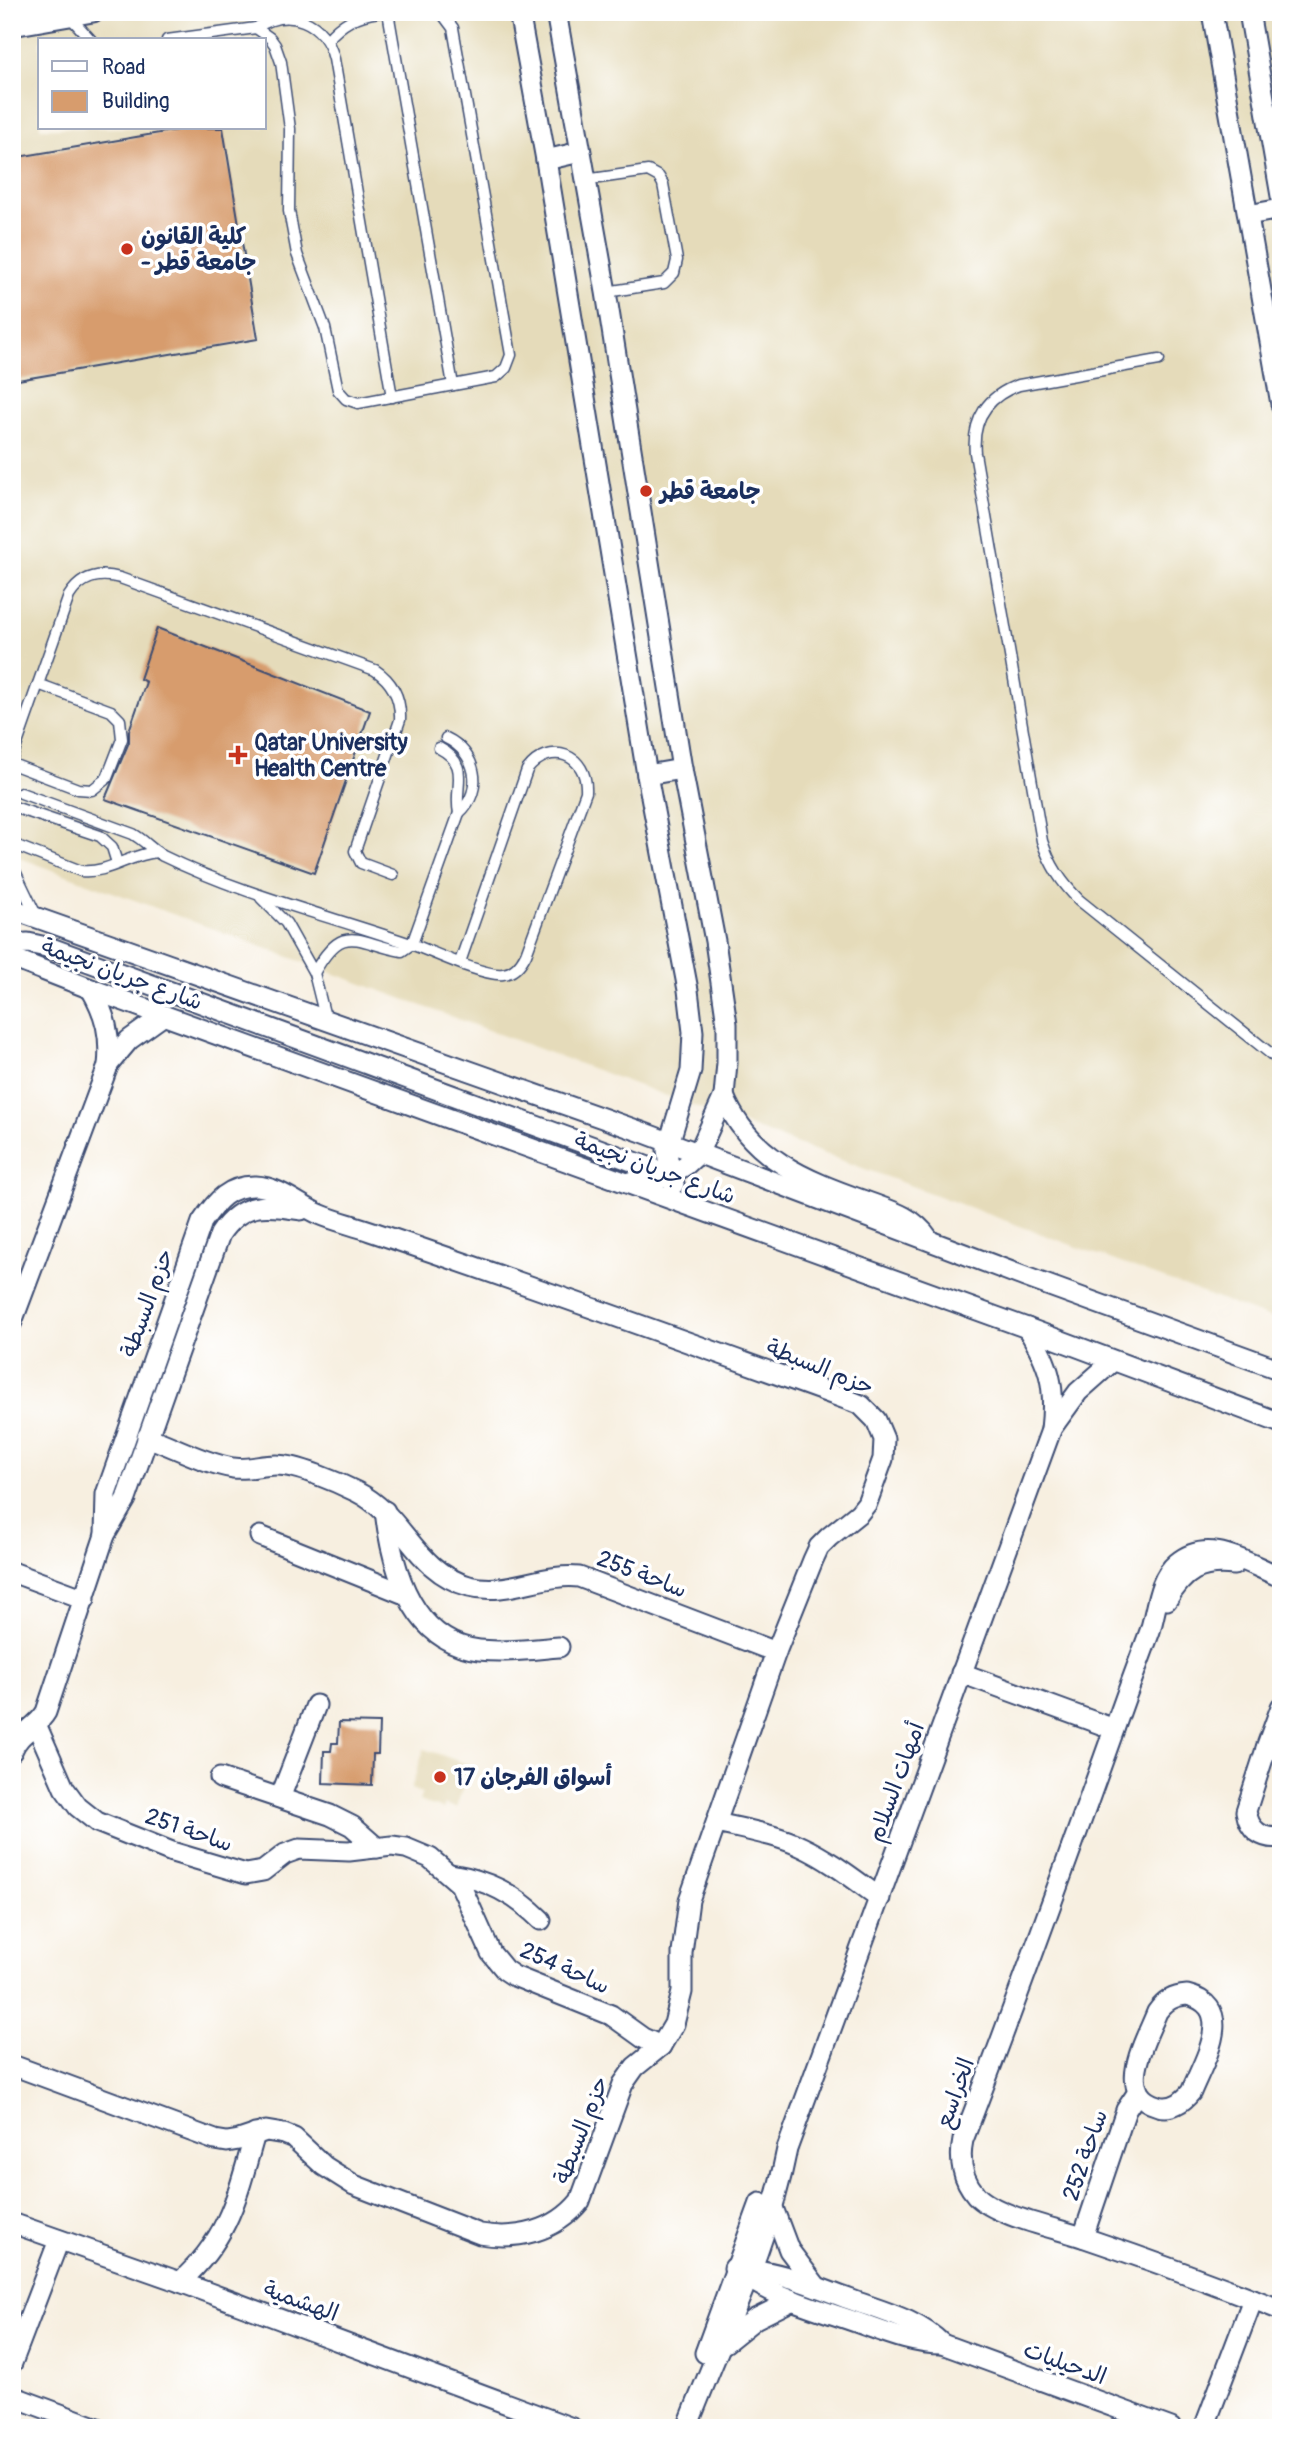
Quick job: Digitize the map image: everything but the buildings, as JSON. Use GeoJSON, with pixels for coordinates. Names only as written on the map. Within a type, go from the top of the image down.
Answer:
{"type":"FeatureCollection","features":[{"type":"Feature","properties":{"kind":"street"},"geometry":{"type":"LineString","coordinates":[[12,26],[93,12]]}},
{"type":"Feature","properties":{"kind":"street"},"geometry":{"type":"LineString","coordinates":[[519,12],[546,160],[647,775],[688,990],[693,1051],[687,1090],[667,1143],[667,1160],[676,1188],[693,1208]]}},
{"type":"Feature","properties":{"kind":"street"},"geometry":{"type":"LineString","coordinates":[[556,12],[606,292],[682,769],[721,982],[728,1043],[724,1096],[698,1154],[687,1165],[670,1175],[648,1181],[623,1183]]}},
{"type":"Feature","properties":{"kind":"street"},"geometry":{"type":"LineString","coordinates":[[1212,12],[1281,404]]}},
{"type":"Feature","properties":{"kind":"street"},"geometry":{"type":"LineString","coordinates":[[1249,12],[1281,196]]}},
{"type":"Feature","properties":{"kind":"street"},"geometry":{"type":"LineString","coordinates":[[546,160],[580,152]]}},
{"type":"Feature","properties":{"kind":"street"},"geometry":{"type":"LineString","coordinates":[[1248,215],[1281,209]]}},
{"type":"Feature","properties":{"kind":"street"},"geometry":{"type":"LineString","coordinates":[[647,775],[682,769]]}},
{"type":"Feature","properties":{"kind":"street","name":"شارع جريان نجيمة"},"geometry":{"type":"LineString","coordinates":[[12,909],[698,1154],[1281,1370]]}},
{"type":"Feature","properties":{"kind":"street"},"geometry":{"type":"LineString","coordinates":[[12,944],[28,943],[51,947],[670,1175]]}},
{"type":"Feature","properties":{"kind":"street","name":"شارع جريان نجيمة"},"geometry":{"type":"LineString","coordinates":[[12,958],[164,1016],[1027,1328],[1281,1423]]}},
{"type":"Feature","properties":{"kind":"street"},"geometry":{"type":"LineString","coordinates":[[13,1320],[108,1066],[109,1031],[102,1009],[91,989]]}},
{"type":"Feature","properties":{"kind":"street"},"geometry":{"type":"LineString","coordinates":[[108,1066],[129,1040],[164,1016]]}},
{"type":"Feature","properties":{"kind":"street"},"geometry":{"type":"LineString","coordinates":[[724,1096],[732,1117],[768,1154],[788,1169],[805,1179],[906,1217],[924,1232],[931,1242]]}},
{"type":"Feature","properties":{"kind":"street","name":"حزم السبطة"},"geometry":{"type":"LineString","coordinates":[[12,1751],[21,1735],[46,1712],[105,1535],[125,1499],[147,1437],[151,1395],[168,1318],[202,1222],[219,1198],[231,1190],[245,1186],[273,1190],[320,1214],[851,1401],[869,1412],[881,1429],[883,1459],[872,1491],[859,1513],[819,1547],[776,1652],[689,1900],[682,1953],[682,1992],[674,2024],[661,2046],[635,2067],[623,2084],[580,2201],[559,2221],[529,2234],[496,2237],[465,2229],[354,2185],[324,2166],[294,2138],[277,2132],[255,2134],[227,2142],[215,2140],[12,2065]]}},
{"type":"Feature","properties":{"kind":"street","name":"حزم السبطة"},"geometry":{"type":"LineString","coordinates":[[105,1535],[106,1493],[187,1325],[215,1245],[228,1222],[248,1209],[261,1206],[320,1214]]}},
{"type":"Feature","properties":{"kind":"street"},"geometry":{"type":"LineString","coordinates":[[210,1210],[228,1222]]}},
{"type":"Feature","properties":{"kind":"street"},"geometry":{"type":"LineString","coordinates":[[168,1318],[187,1325]]}},
{"type":"Feature","properties":{"kind":"street","name":"أمهات السلام"},"geometry":{"type":"LineString","coordinates":[[700,2395],[705,2353],[745,2272],[772,2205],[787,2150],[1051,1430],[1053,1411],[1050,1375],[1045,1358],[1027,1328]]}},
{"type":"Feature","properties":{"kind":"street","name":"أمهات السلام"},"geometry":{"type":"LineString","coordinates":[[1051,1430],[1078,1392],[1113,1361]]}},
{"type":"Feature","properties":{"kind":"street"},"geometry":{"type":"LineString","coordinates":[[147,1437],[232,1468],[277,1465],[296,1469],[355,1491],[384,1510],[387,1531],[407,1595],[412,1607],[427,1626],[452,1643],[466,1648],[496,1651],[559,1647]]}},
{"type":"Feature","properties":{"kind":"street","name":"ساحة 255"},"geometry":{"type":"LineString","coordinates":[[384,1510],[419,1555],[446,1577],[473,1587],[501,1589],[553,1576],[579,1577],[776,1652]]}},
{"type":"Feature","properties":{"kind":"street"},"geometry":{"type":"LineString","coordinates":[[260,1536],[407,1595]]}},
{"type":"Feature","properties":{"kind":"street","name":"الخراسع"},"geometry":{"type":"LineString","coordinates":[[1276,1575],[1225,1553],[1212,1551],[1188,1556],[1177,1563],[1163,1584],[1151,1628],[961,2151],[964,2175],[976,2195],[985,2203],[1281,2310]]}},
{"type":"Feature","properties":{"kind":"street"},"geometry":{"type":"LineString","coordinates":[[12,1572],[85,1599]]}},
{"type":"Feature","properties":{"kind":"street"},"geometry":{"type":"LineString","coordinates":[[961,1673],[1114,1729]]}},
{"type":"Feature","properties":{"kind":"street"},"geometry":{"type":"LineString","coordinates":[[280,1798],[316,1705]]}},
{"type":"Feature","properties":{"kind":"street"},"geometry":{"type":"LineString","coordinates":[[1279,1841],[1261,1836],[1255,1831],[1246,1811],[1269,1733],[1281,1707]]}},
{"type":"Feature","properties":{"kind":"street","name":"ساحة 251"},"geometry":{"type":"LineString","coordinates":[[36,1724],[64,1788],[78,1807],[97,1822],[172,1852],[246,1874],[263,1871],[285,1854],[299,1849],[349,1852],[377,1848]]}},
{"type":"Feature","properties":{"kind":"street"},"geometry":{"type":"LineString","coordinates":[[1266,1749],[1270,1742],[1281,1735]]}},
{"type":"Feature","properties":{"kind":"street"},"geometry":{"type":"LineString","coordinates":[[220,1778],[341,1820],[377,1848]]}},
{"type":"Feature","properties":{"kind":"street"},"geometry":{"type":"LineString","coordinates":[[717,1823],[779,1838],[800,1846],[820,1856],[880,1898]]}},
{"type":"Feature","properties":{"kind":"street","name":"ساحة 254"},"geometry":{"type":"LineString","coordinates":[[377,1848],[392,1846],[418,1852],[451,1874],[467,1895],[491,1953],[505,1970],[603,2011],[643,2038],[661,2046]]}},
{"type":"Feature","properties":{"kind":"street"},"geometry":{"type":"LineString","coordinates":[[451,1874],[502,1889],[541,1920]]}},
{"type":"Feature","properties":{"kind":"street","name":"ساحة 252"},"geometry":{"type":"LineString","coordinates":[[1083,2237],[1126,2110],[1138,2092],[1135,2068],[1157,2012],[1162,2005],[1178,1996],[1187,1995],[1203,2001],[1214,2016],[1214,2034],[1191,2092],[1179,2103],[1164,2107],[1149,2103],[1138,2092]]}},
{"type":"Feature","properties":{"kind":"street"},"geometry":{"type":"LineString","coordinates":[[180,2281],[204,2259],[225,2227],[234,2207],[255,2134]]}},
{"type":"Feature","properties":{"kind":"street","name":"أمهات السلام"},"geometry":{"type":"LineString","coordinates":[[687,2428],[721,2346],[745,2272],[769,2181],[787,2150]]}},
{"type":"Feature","properties":{"kind":"street"},"geometry":{"type":"LineString","coordinates":[[772,2205],[789,2250],[818,2288]]}},
{"type":"Feature","properties":{"kind":"street","name":"الهشمية"},"geometry":{"type":"LineString","coordinates":[[12,2223],[180,2281],[572,2428]]}},
{"type":"Feature","properties":{"kind":"street"},"geometry":{"type":"LineString","coordinates":[[12,2363],[59,2240]]}},
{"type":"Feature","properties":{"kind":"street","name":"الدحيليات"},"geometry":{"type":"LineString","coordinates":[[745,2272],[777,2274],[818,2288],[913,2323],[942,2343],[1171,2428]]}},
{"type":"Feature","properties":{"kind":"street","name":"الدحيليات"},"geometry":{"type":"LineString","coordinates":[[745,2272],[770,2291],[793,2300],[907,2340],[942,2343]]}},
{"type":"Feature","properties":{"kind":"street"},"geometry":{"type":"LineString","coordinates":[[1204,2428],[1253,2299]]}},
{"type":"Feature","properties":{"kind":"street"},"geometry":{"type":"LineString","coordinates":[[721,2346],[755,2319],[793,2300]]}},
{"type":"Feature","properties":{"kind":"street"},"geometry":{"type":"LineString","coordinates":[[12,2396],[98,2428]]}},
{"type":"Feature","properties":{"kind":"lane"},"geometry":{"type":"LineString","coordinates":[[327,40],[344,23],[365,13],[379,12]]}},
{"type":"Feature","properties":{"kind":"lane"},"geometry":{"type":"LineString","coordinates":[[388,12],[453,386]]}},
{"type":"Feature","properties":{"kind":"lane"},"geometry":{"type":"LineString","coordinates":[[256,28],[270,38],[281,62],[290,129],[288,189],[292,232],[303,275],[326,328],[338,390],[346,399],[358,403],[496,377],[510,362],[511,348],[453,27],[441,12]]}},
{"type":"Feature","properties":{"kind":"lane"},"geometry":{"type":"LineString","coordinates":[[70,16],[90,38]]}},
{"type":"Feature","properties":{"kind":"lane"},"geometry":{"type":"LineString","coordinates":[[182,38],[256,28],[274,19],[294,18],[313,25],[327,40],[334,59],[393,397]]}},
{"type":"Feature","properties":{"kind":"lane"},"geometry":{"type":"LineString","coordinates":[[585,180],[648,171],[659,177],[663,184],[677,260],[674,273],[664,283],[606,292]]}},
{"type":"Feature","properties":{"kind":"lane"},"geometry":{"type":"LineString","coordinates":[[1159,360],[1019,385],[996,396],[980,415],[975,427],[979,476],[1042,841],[1047,858],[1066,888],[1281,1062]]}},
{"type":"Feature","properties":{"kind":"lane"},"geometry":{"type":"LineString","coordinates":[[12,758],[69,596],[80,582],[99,575],[120,578],[375,670],[383,676],[395,691],[401,710],[400,720],[355,851],[360,863],[393,875]]}},
{"type":"Feature","properties":{"kind":"lane"},"geometry":{"type":"LineString","coordinates":[[12,764],[78,789],[92,790],[107,778],[122,739],[120,720],[111,711],[38,684]]}},
{"type":"Feature","properties":{"kind":"lane"},"geometry":{"type":"LineString","coordinates":[[314,973],[326,953],[340,941],[367,940],[402,951],[412,944],[459,813],[467,805],[472,793],[474,775],[468,756],[462,748],[446,738]]}},
{"type":"Feature","properties":{"kind":"lane"},"geometry":{"type":"LineString","coordinates":[[439,748],[451,757],[458,769],[459,813]]}},
{"type":"Feature","properties":{"kind":"lane"},"geometry":{"type":"LineString","coordinates":[[21,793],[141,838],[157,852],[255,893],[412,944],[460,962],[487,972],[503,974],[511,972],[523,962],[586,792],[584,774],[573,760],[557,754],[548,754],[539,757],[527,770],[460,962]]}},
{"type":"Feature","properties":{"kind":"lane"},"geometry":{"type":"LineString","coordinates":[[14,807],[94,834],[107,841],[117,863]]}},
{"type":"Feature","properties":{"kind":"lane"},"geometry":{"type":"LineString","coordinates":[[94,834],[98,822]]}},
{"type":"Feature","properties":{"kind":"lane"},"geometry":{"type":"LineString","coordinates":[[12,844],[81,871],[100,871],[136,855],[157,852]]}},
{"type":"Feature","properties":{"kind":"lane"},"geometry":{"type":"LineString","coordinates":[[12,865],[37,917]]}},
{"type":"Feature","properties":{"kind":"lane"},"geometry":{"type":"LineString","coordinates":[[255,893],[272,906],[286,923],[314,973],[326,1021]]}},
{"type":"Feature","properties":{"kind":"shaded area","name":"جامعة قطر"},"geometry":{"type":"Polygon","coordinates":[[[12,12],[1281,12],[1281,1322],[12,855],[12,12]]]}},
{"type":"Feature","properties":{"kind":"shaded area","name":"أسواق الفرجان 17"},"geometry":{"type":"Polygon","coordinates":[[[424,1749],[470,1765],[456,1808],[445,1804],[443,1809],[419,1801],[422,1793],[411,1789],[424,1749]]]}},
{"type":"Feature","properties":{"kind":"place","name":"كلية القانون - جامعة قطر"},"geometry":{"type":"Point","coordinates":[127,249]}},
{"type":"Feature","properties":{"kind":"place","name":"جامعة قطر"},"geometry":{"type":"Point","coordinates":[646,491]}},
{"type":"Feature","properties":{"kind":"place","name":"Qatar University Health Centre"},"geometry":{"type":"Point","coordinates":[238,755]}},
{"type":"Feature","properties":{"kind":"place","name":"أسواق الفرجان 17"},"geometry":{"type":"Point","coordinates":[440,1777]}}]}
